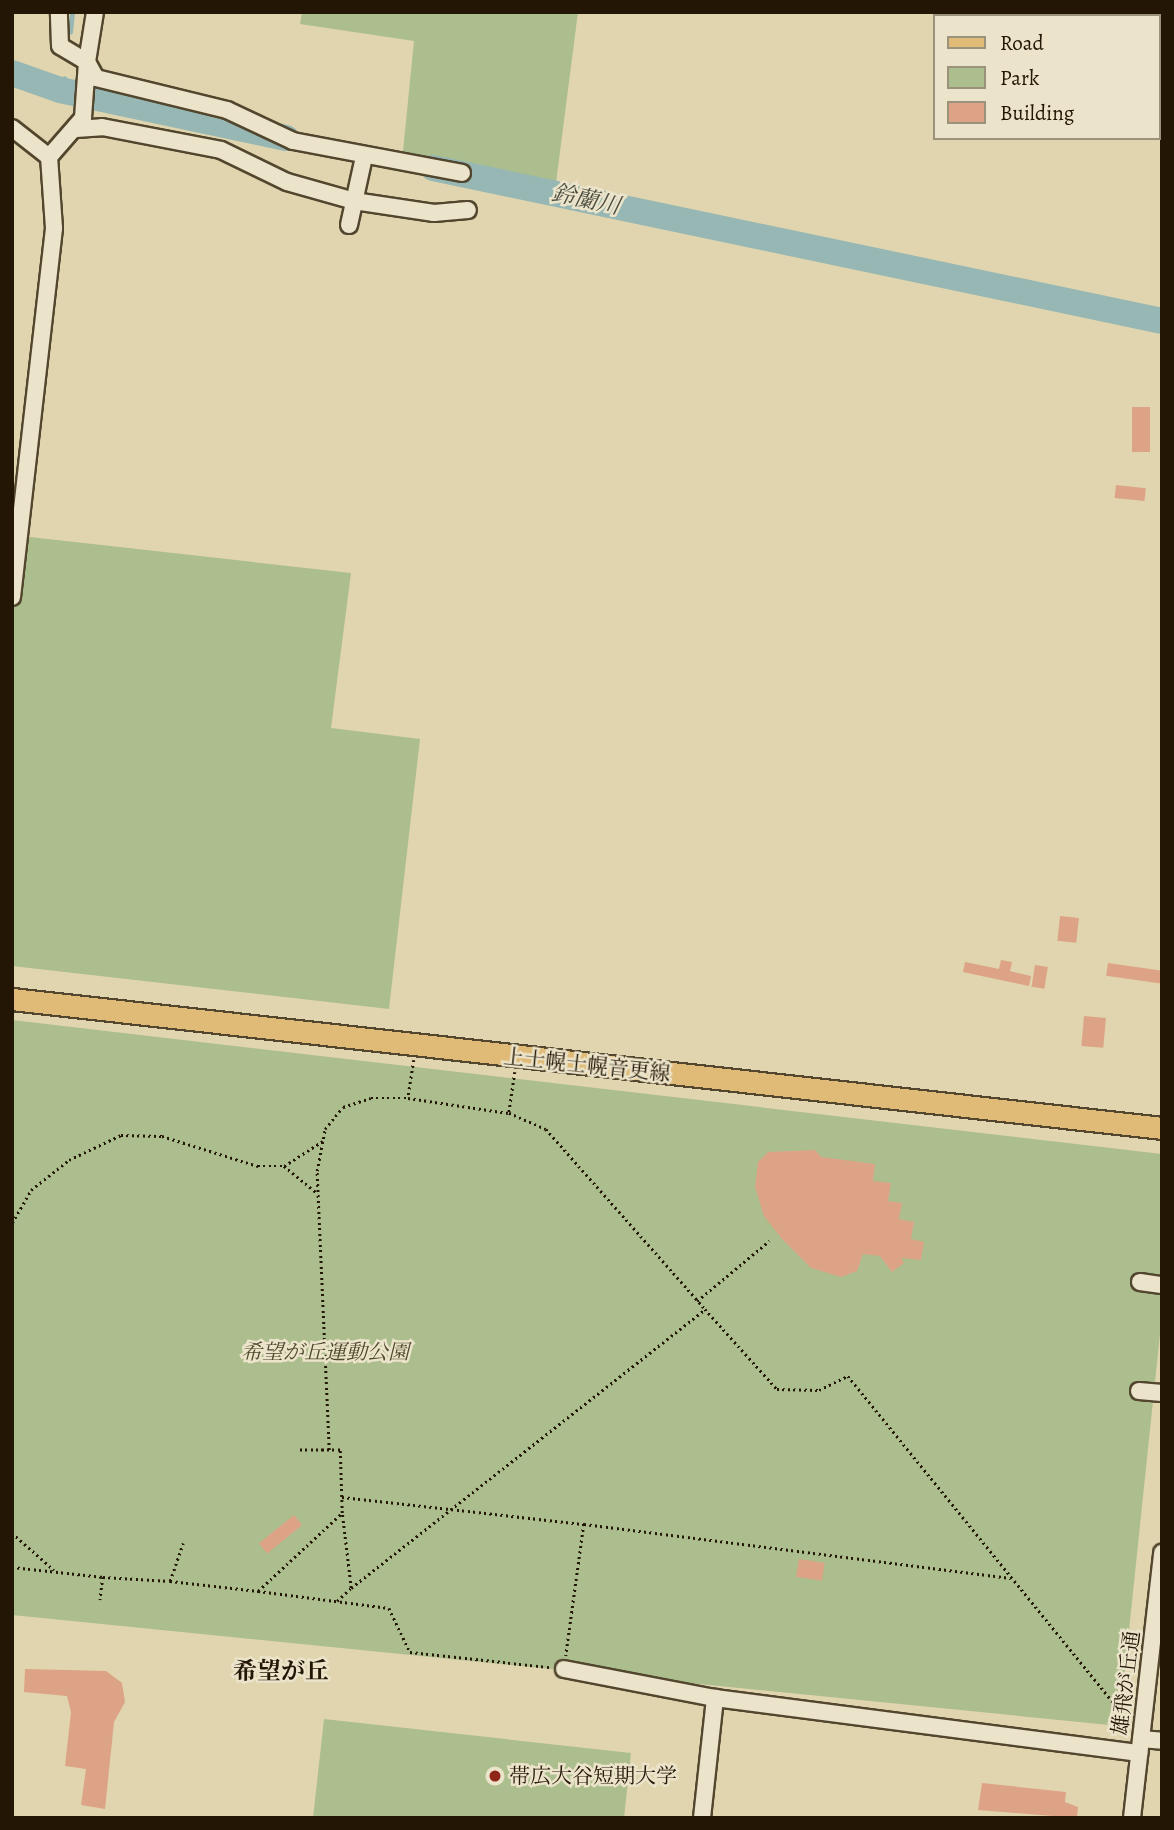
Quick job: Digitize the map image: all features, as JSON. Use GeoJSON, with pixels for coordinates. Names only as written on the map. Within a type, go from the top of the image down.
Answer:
{"type":"FeatureCollection","features":[{"type":"Feature","properties":{"kind":"main road","name":"上士幌士幌音更線"},"geometry":{"type":"LineString","coordinates":[[12,999],[416,1047],[1162,1128]]}},
{"type":"Feature","properties":{"kind":"street"},"geometry":{"type":"LineString","coordinates":[[59,12],[60,46],[87,62],[96,78],[227,110],[293,141],[364,158],[462,173]]}},
{"type":"Feature","properties":{"kind":"street"},"geometry":{"type":"LineString","coordinates":[[49,157],[83,118],[87,62],[95,12]]}},
{"type":"Feature","properties":{"kind":"street"},"geometry":{"type":"LineString","coordinates":[[76,129],[102,127],[221,150],[287,182],[354,201],[434,213],[468,210]]}},
{"type":"Feature","properties":{"kind":"street"},"geometry":{"type":"LineString","coordinates":[[12,128],[49,157],[54,228],[12,597]]}},
{"type":"Feature","properties":{"kind":"street"},"geometry":{"type":"LineString","coordinates":[[349,225],[364,158]]}},
{"type":"Feature","properties":{"kind":"street"},"geometry":{"type":"LineString","coordinates":[[1140,1282],[1162,1285]]}},
{"type":"Feature","properties":{"kind":"street"},"geometry":{"type":"LineString","coordinates":[[1139,1391],[1162,1393]]}},
{"type":"Feature","properties":{"kind":"street","name":"雄飛が丘通"},"geometry":{"type":"LineString","coordinates":[[1132,1818],[1158,1626],[1162,1553]]}},
{"type":"Feature","properties":{"kind":"street"},"geometry":{"type":"LineString","coordinates":[[564,1669],[715,1698],[1140,1746],[1162,1741]]}},
{"type":"Feature","properties":{"kind":"street"},"geometry":{"type":"LineString","coordinates":[[702,1818],[715,1698]]}},
{"type":"Feature","properties":{"kind":"path"},"geometry":{"type":"LineString","coordinates":[[408,1098],[416,1047]]}},
{"type":"Feature","properties":{"kind":"path"},"geometry":{"type":"LineString","coordinates":[[509,1113],[517,1058]]}},
{"type":"Feature","properties":{"kind":"path"},"geometry":{"type":"LineString","coordinates":[[329,1450],[318,1195],[323,1141],[343,1107],[371,1098],[408,1098],[509,1113],[546,1129],[776,1389],[819,1390],[848,1376],[1116,1706]]}},
{"type":"Feature","properties":{"kind":"path"},"geometry":{"type":"LineString","coordinates":[[12,1223],[31,1190],[69,1160],[121,1135],[162,1136],[257,1166],[284,1166],[323,1141]]}},
{"type":"Feature","properties":{"kind":"path"},"geometry":{"type":"LineString","coordinates":[[284,1166],[318,1195]]}},
{"type":"Feature","properties":{"kind":"path"},"geometry":{"type":"LineString","coordinates":[[697,1301],[769,1241]]}},
{"type":"Feature","properties":{"kind":"path"},"geometry":{"type":"LineString","coordinates":[[337,1601],[351,1587],[705,1310]]}},
{"type":"Feature","properties":{"kind":"path"},"geometry":{"type":"LineString","coordinates":[[297,1450],[340,1450],[342,1513],[351,1587]]}},
{"type":"Feature","properties":{"kind":"path"},"geometry":{"type":"LineString","coordinates":[[342,1497],[455,1507],[1011,1578]]}},
{"type":"Feature","properties":{"kind":"path"},"geometry":{"type":"LineString","coordinates":[[258,1591],[342,1513]]}},
{"type":"Feature","properties":{"kind":"path"},"geometry":{"type":"LineString","coordinates":[[12,1567],[170,1581],[389,1608],[410,1652],[564,1669],[584,1524]]}},
{"type":"Feature","properties":{"kind":"path"},"geometry":{"type":"LineString","coordinates":[[12,1533],[58,1572]]}},
{"type":"Feature","properties":{"kind":"path"},"geometry":{"type":"LineString","coordinates":[[170,1581],[183,1543]]}},
{"type":"Feature","properties":{"kind":"path"},"geometry":{"type":"LineString","coordinates":[[100,1600],[103,1577]]}},
{"type":"Feature","properties":{"kind":"green space"},"geometry":{"type":"Polygon","coordinates":[[[302,12],[578,12],[556,183],[402,161],[414,41],[300,24],[302,12]]]}},
{"type":"Feature","properties":{"kind":"green space"},"geometry":{"type":"Polygon","coordinates":[[[12,535],[351,573],[331,728],[420,739],[389,1009],[12,966],[12,535]]]}},
{"type":"Feature","properties":{"kind":"green space","name":"希望が丘運動公園"},"geometry":{"type":"Polygon","coordinates":[[[12,1020],[1162,1154],[1162,1315],[1119,1726],[12,1615],[12,1020]]]}},
{"type":"Feature","properties":{"kind":"green space","name":"帯広大谷短期大学"},"geometry":{"type":"Polygon","coordinates":[[[324,1719],[631,1753],[624,1818],[313,1818],[324,1719]]]}},
{"type":"Feature","properties":{"kind":"building"},"geometry":{"type":"Polygon","coordinates":[[[1132,407],[1150,407],[1150,452],[1132,452],[1132,407]]]}},
{"type":"Feature","properties":{"kind":"building"},"geometry":{"type":"Polygon","coordinates":[[[1116,485],[1146,488],[1144,501],[1115,498],[1116,485]]]}},
{"type":"Feature","properties":{"kind":"building"},"geometry":{"type":"Polygon","coordinates":[[[1060,916],[1079,918],[1076,943],[1057,941],[1060,916]]]}},
{"type":"Feature","properties":{"kind":"building"},"geometry":{"type":"Polygon","coordinates":[[[1001,960],[1012,962],[1010,971],[1031,976],[1029,986],[963,972],[965,962],[999,969],[1001,960]]]}},
{"type":"Feature","properties":{"kind":"building"},"geometry":{"type":"Polygon","coordinates":[[[1108,963],[1162,971],[1161,984],[1106,976],[1108,963]]]}},
{"type":"Feature","properties":{"kind":"building"},"geometry":{"type":"Polygon","coordinates":[[[1035,965],[1048,967],[1044,989],[1032,987],[1035,965]]]}},
{"type":"Feature","properties":{"kind":"building"},"geometry":{"type":"Polygon","coordinates":[[[1084,1016],[1106,1018],[1103,1048],[1081,1046],[1084,1016]]]}},
{"type":"Feature","properties":{"kind":"building"},"geometry":{"type":"Polygon","coordinates":[[[815,1150],[821,1157],[875,1164],[873,1181],[891,1183],[888,1201],[902,1203],[899,1219],[914,1222],[911,1239],[924,1242],[921,1260],[901,1258],[904,1263],[892,1272],[880,1256],[863,1254],[857,1271],[841,1277],[811,1268],[782,1239],[764,1216],[755,1187],[758,1162],[768,1152],[815,1150]]]}},
{"type":"Feature","properties":{"kind":"building"},"geometry":{"type":"Polygon","coordinates":[[[294,1515],[302,1525],[267,1553],[259,1543],[294,1515]]]}},
{"type":"Feature","properties":{"kind":"building"},"geometry":{"type":"Polygon","coordinates":[[[799,1559],[825,1563],[822,1581],[796,1577],[799,1559]]]}},
{"type":"Feature","properties":{"kind":"building"},"geometry":{"type":"Polygon","coordinates":[[[25,1669],[106,1671],[122,1683],[125,1702],[114,1722],[105,1809],[81,1805],[86,1769],[65,1766],[71,1712],[67,1696],[24,1692],[25,1669]]]}},
{"type":"Feature","properties":{"kind":"building"},"geometry":{"type":"Polygon","coordinates":[[[982,1783],[1066,1792],[1065,1802],[1078,1807],[1077,1818],[978,1810],[982,1783]]]}},
{"type":"Feature","properties":{"kind":"waterway"},"geometry":{"type":"LineString","coordinates":[[70,32],[72,12]]}},
{"type":"Feature","properties":{"kind":"waterway","name":"鈴蘭川"},"geometry":{"type":"LineString","coordinates":[[12,73],[60,90],[286,138]]}},
{"type":"Feature","properties":{"kind":"waterway"},"geometry":{"type":"LineString","coordinates":[[60,90],[64,79]]}},
{"type":"Feature","properties":{"kind":"waterway","name":"鈴蘭川"},"geometry":{"type":"LineString","coordinates":[[433,168],[1162,321]]}},
{"type":"Feature","properties":{"kind":"place","name":"帯広大谷短期大学"},"geometry":{"type":"Point","coordinates":[495,1776]}},
{"type":"Feature","properties":{"kind":"district","name":"希望が丘"},"geometry":{"type":"Point","coordinates":[281,1672]}}]}
